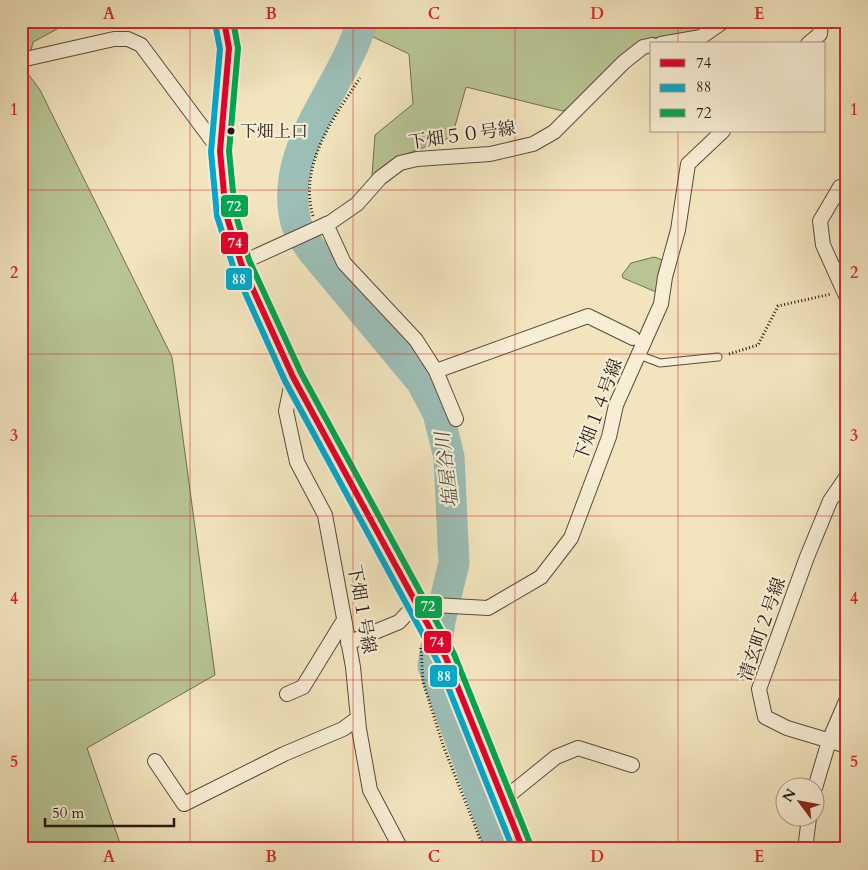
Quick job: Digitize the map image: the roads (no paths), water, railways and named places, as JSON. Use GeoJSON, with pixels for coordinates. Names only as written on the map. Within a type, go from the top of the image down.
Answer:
{"type":"FeatureCollection","features":[{"type":"Feature","properties":{"kind":"street"},"geometry":{"type":"LineString","coordinates":[[224,21],[229,48],[220,151],[226,214],[241,263],[293,377],[423,604],[427,627],[446,658],[523,849]]}},
{"type":"Feature","properties":{"kind":"street"},"geometry":{"type":"LineString","coordinates":[[672,42],[701,37],[724,21]]}},
{"type":"Feature","properties":{"kind":"street"},"geometry":{"type":"LineString","coordinates":[[810,42],[820,34],[822,21]]}},
{"type":"Feature","properties":{"kind":"street"},"geometry":{"type":"LineString","coordinates":[[21,60],[114,39],[128,39],[141,45],[220,151]]}},
{"type":"Feature","properties":{"kind":"street","name":"下畑５０号線"},"geometry":{"type":"LineString","coordinates":[[241,263],[319,227],[356,204],[380,178],[400,163],[417,159],[490,154],[533,144],[554,132],[624,62],[643,47],[650,45]]}},
{"type":"Feature","properties":{"kind":"street","name":"下畑１４号線"},"geometry":{"type":"LineString","coordinates":[[423,604],[488,608],[541,577],[571,538],[609,438],[616,405],[661,304],[665,277],[678,230],[688,164],[722,132]]}},
{"type":"Feature","properties":{"kind":"street"},"geometry":{"type":"LineString","coordinates":[[845,294],[823,245],[820,221],[840,187],[847,186]]}},
{"type":"Feature","properties":{"kind":"street"},"geometry":{"type":"LineString","coordinates":[[319,227],[344,263],[416,340],[436,370],[456,419]]}},
{"type":"Feature","properties":{"kind":"street"},"geometry":{"type":"LineString","coordinates":[[436,370],[588,316],[633,338]]}},
{"type":"Feature","properties":{"kind":"street","name":"下畑１号線"},"geometry":{"type":"LineString","coordinates":[[293,377],[286,411],[297,462],[325,515],[337,570],[370,790],[400,849]]}},
{"type":"Feature","properties":{"kind":"street","name":"清玄町２号線"},"geometry":{"type":"LineString","coordinates":[[847,476],[830,501],[807,557],[759,689],[765,718],[788,728],[847,746]]}},
{"type":"Feature","properties":{"kind":"street"},"geometry":{"type":"LineString","coordinates":[[348,643],[399,622],[423,604]]}},
{"type":"Feature","properties":{"kind":"street"},"geometry":{"type":"LineString","coordinates":[[287,694],[302,687],[344,620]]}},
{"type":"Feature","properties":{"kind":"street"},"geometry":{"type":"LineString","coordinates":[[818,778],[830,741],[847,699]]}},
{"type":"Feature","properties":{"kind":"street"},"geometry":{"type":"LineString","coordinates":[[154,761],[184,804],[284,754],[343,729],[358,718]]}},
{"type":"Feature","properties":{"kind":"street"},"geometry":{"type":"LineString","coordinates":[[504,799],[556,757],[578,748],[632,766]]}},
{"type":"Feature","properties":{"kind":"street"},"geometry":{"type":"LineString","coordinates":[[805,849],[807,828]]}},
{"type":"Feature","properties":{"kind":"lane"},"geometry":{"type":"LineString","coordinates":[[639,355],[660,363],[718,357]]}},
{"type":"Feature","properties":{"kind":"waterway","name":"塩屋谷川"},"geometry":{"type":"LineString","coordinates":[[362,21],[353,46],[304,144],[296,169],[293,196],[296,223],[311,249],[421,381],[438,413],[449,457],[454,563],[440,621],[433,666],[501,849]]}},
{"type":"Feature","properties":{"kind":"place","name":"下畑上口"},"geometry":{"type":"Point","coordinates":[231,131]}}]}
